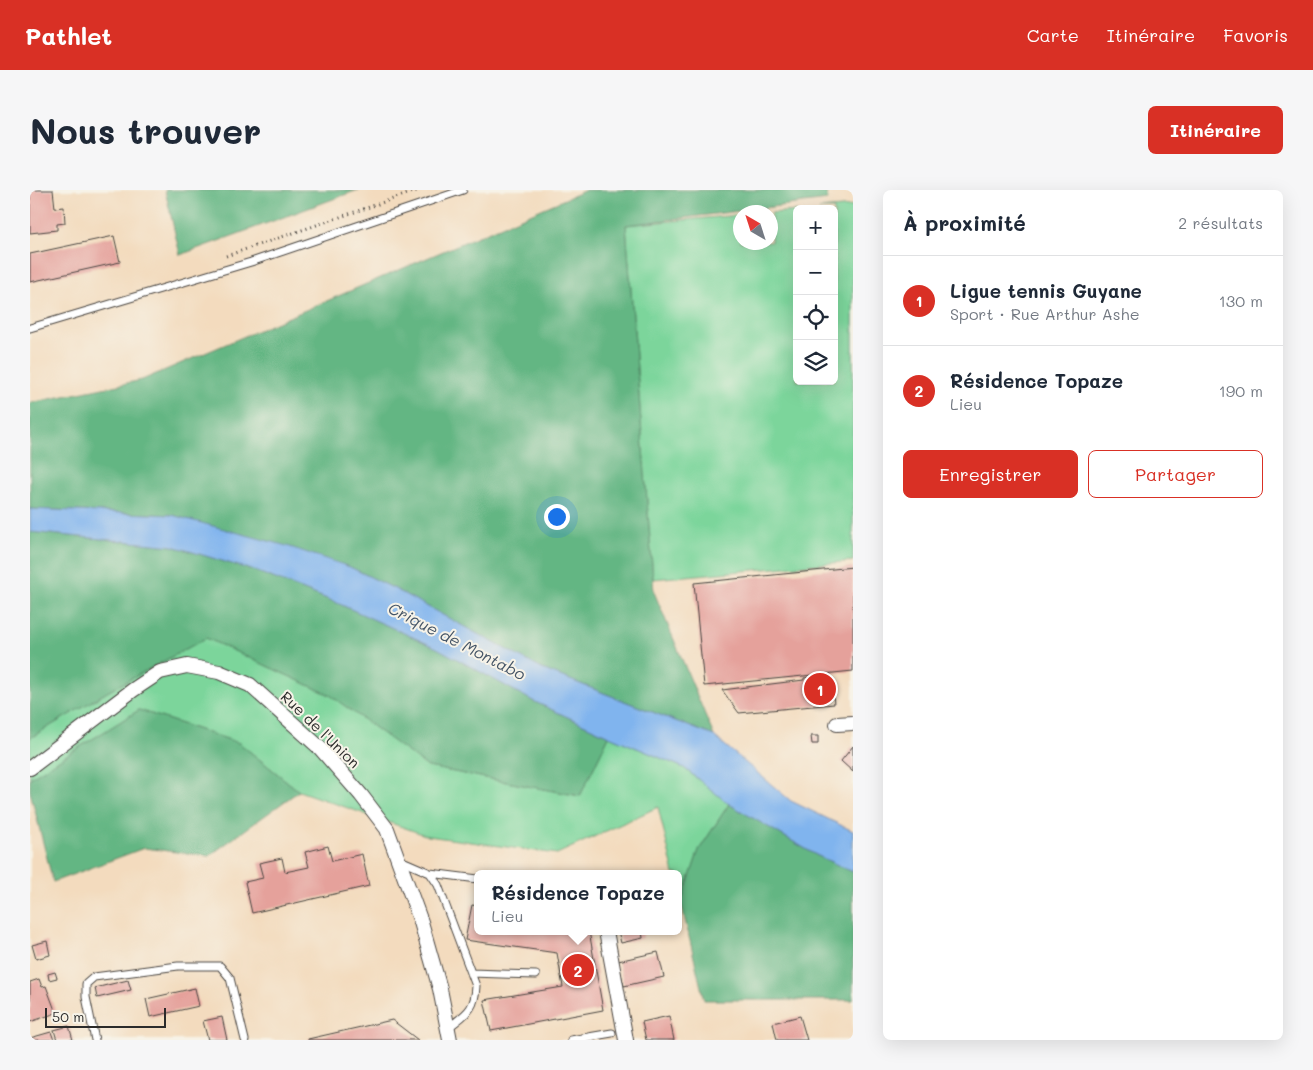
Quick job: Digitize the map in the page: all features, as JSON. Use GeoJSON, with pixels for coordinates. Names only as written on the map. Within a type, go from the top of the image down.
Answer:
{"type":"FeatureCollection","features":[{"type":"Feature","properties":{"kind":"street","name":"Rue de l'Union"},"geometry":{"type":"LineString","coordinates":[[30,768],[133,690],[160,672],[187,666],[218,672],[250,685],[320,748],[361,795],[387,830],[421,922],[440,989],[449,1034]]}},
{"type":"Feature","properties":{"kind":"street"},"geometry":{"type":"LineString","coordinates":[[837,724],[853,723]]}},
{"type":"Feature","properties":{"kind":"street"},"geometry":{"type":"LineString","coordinates":[[607,935],[626,1040]]}},
{"type":"Feature","properties":{"kind":"lane"},"geometry":{"type":"LineString","coordinates":[[30,328],[250,262],[463,190]]}},
{"type":"Feature","properties":{"kind":"lane"},"geometry":{"type":"LineString","coordinates":[[398,859],[430,873],[474,878]]}},
{"type":"Feature","properties":{"kind":"lane"},"geometry":{"type":"LineString","coordinates":[[430,873],[438,885],[476,986],[475,999],[469,1011],[449,1034]]}},
{"type":"Feature","properties":{"kind":"lane"},"geometry":{"type":"LineString","coordinates":[[95,1040],[86,997],[86,984],[94,977],[178,966],[220,966],[230,978],[245,1040]]}},
{"type":"Feature","properties":{"kind":"lane"},"geometry":{"type":"LineString","coordinates":[[471,973],[536,975]]}},
{"type":"Feature","properties":{"kind":"lane"},"geometry":{"type":"LineString","coordinates":[[571,1040],[612,1034]]}},
{"type":"Feature","properties":{"kind":"path"},"geometry":{"type":"LineString","coordinates":[[222,257],[419,190]]}},
{"type":"Feature","properties":{"kind":"green space"},"geometry":{"type":"Polygon","coordinates":[[[165,190],[358,190],[180,255],[165,190]]]}},
{"type":"Feature","properties":{"kind":"green space"},"geometry":{"type":"Polygon","coordinates":[[[586,190],[826,190],[828,200],[778,206],[733,205],[733,212],[626,225],[654,592],[714,736],[542,669],[395,589],[350,567],[172,515],[30,509],[30,403],[142,380],[586,190]]]}},
{"type":"Feature","properties":{"kind":"green space"},"geometry":{"type":"Polygon","coordinates":[[[853,206],[853,561],[653,579],[626,225],[733,216],[733,250],[778,250],[778,212],[793,211],[793,385],[838,385],[838,207],[853,206]]]}},
{"type":"Feature","properties":{"kind":"green space"},"geometry":{"type":"Polygon","coordinates":[[[30,532],[173,546],[255,571],[335,602],[437,648],[533,701],[609,736],[580,796],[428,767],[330,695],[206,638],[109,691],[30,738],[30,532]]]}},
{"type":"Feature","properties":{"kind":"green space"},"geometry":{"type":"Polygon","coordinates":[[[206,638],[330,695],[428,767],[580,796],[609,736],[684,768],[729,804],[699,850],[682,900],[682,870],[673,870],[658,807],[557,854],[428,836],[299,791],[239,743],[139,710],[30,778],[30,738],[109,691],[206,638]]]}},
{"type":"Feature","properties":{"kind":"green space"},"geometry":{"type":"Polygon","coordinates":[[[139,710],[239,743],[299,791],[209,856],[144,848],[53,882],[30,791],[30,778],[139,710]]]}},
{"type":"Feature","properties":{"kind":"green space"},"geometry":{"type":"Polygon","coordinates":[[[729,804],[816,855],[853,872],[853,1000],[704,1000],[682,907],[682,900],[699,850],[729,804]]]}},
{"type":"Feature","properties":{"kind":"water","name":"Crique de Montabo"},"geometry":{"type":"Polygon","coordinates":[[[30,509],[172,515],[287,546],[350,567],[395,589],[542,669],[714,736],[791,801],[853,831],[853,872],[816,855],[729,804],[684,768],[533,701],[437,648],[335,602],[255,571],[173,546],[30,532],[30,509]]]}},
{"type":"Feature","properties":{"kind":"building"},"geometry":{"type":"Polygon","coordinates":[[[30,190],[53,190],[55,208],[64,207],[65,223],[57,224],[57,230],[30,233],[30,190]]]}},
{"type":"Feature","properties":{"kind":"building"},"geometry":{"type":"Polygon","coordinates":[[[114,236],[120,262],[30,282],[30,254],[114,236]]]}},
{"type":"Feature","properties":{"kind":"building"},"geometry":{"type":"Polygon","coordinates":[[[853,567],[853,671],[704,686],[694,583],[853,567]]]}},
{"type":"Feature","properties":{"kind":"building"},"geometry":{"type":"Polygon","coordinates":[[[831,675],[834,704],[739,713],[722,690],[804,680],[804,678],[831,675]]]}},
{"type":"Feature","properties":{"kind":"building"},"geometry":{"type":"Polygon","coordinates":[[[811,736],[818,736],[818,744],[812,744],[811,736]]]}},
{"type":"Feature","properties":{"kind":"building"},"geometry":{"type":"Polygon","coordinates":[[[853,746],[853,772],[841,761],[853,746]]]}},
{"type":"Feature","properties":{"kind":"building"},"geometry":{"type":"Polygon","coordinates":[[[328,846],[332,861],[362,854],[369,886],[252,913],[245,882],[263,878],[259,863],[282,858],[285,872],[309,867],[305,852],[328,846]]]}},
{"type":"Feature","properties":{"kind":"building"},"geometry":{"type":"Polygon","coordinates":[[[472,905],[474,905],[474,935],[590,935],[603,1010],[491,1031],[484,1000],[563,987],[557,953],[465,940],[472,905]]]}},
{"type":"Feature","properties":{"kind":"building"},"geometry":{"type":"Polygon","coordinates":[[[619,935],[643,935],[643,938],[621,943],[619,935]]]}},
{"type":"Feature","properties":{"kind":"building"},"geometry":{"type":"Polygon","coordinates":[[[47,941],[50,955],[36,959],[32,945],[47,941]]]}},
{"type":"Feature","properties":{"kind":"building"},"geometry":{"type":"Polygon","coordinates":[[[658,952],[664,977],[624,986],[618,961],[658,952]]]}},
{"type":"Feature","properties":{"kind":"building"},"geometry":{"type":"Polygon","coordinates":[[[55,972],[57,978],[49,980],[48,974],[55,972]]]}},
{"type":"Feature","properties":{"kind":"building"},"geometry":{"type":"Polygon","coordinates":[[[39,979],[42,987],[46,986],[56,1013],[30,1022],[30,982],[39,979]]]}},
{"type":"Feature","properties":{"kind":"building"},"geometry":{"type":"Polygon","coordinates":[[[128,980],[131,990],[97,998],[95,988],[128,980]]]}},
{"type":"Feature","properties":{"kind":"building"},"geometry":{"type":"Polygon","coordinates":[[[195,988],[199,1006],[150,1017],[146,999],[195,988]]]}},
{"type":"Feature","properties":{"kind":"building"},"geometry":{"type":"Polygon","coordinates":[[[669,1016],[674,1040],[646,1040],[642,1022],[669,1016]]]}},
{"type":"Feature","properties":{"kind":"building"},"geometry":{"type":"Polygon","coordinates":[[[800,1016],[807,1040],[777,1040],[773,1023],[800,1016]]]}},
{"type":"Feature","properties":{"kind":"building"},"geometry":{"type":"Polygon","coordinates":[[[222,1017],[227,1040],[208,1040],[203,1021],[222,1017]]]}},
{"type":"Feature","properties":{"kind":"building"},"geometry":{"type":"Polygon","coordinates":[[[392,1020],[418,1040],[308,1040],[308,1039],[392,1020]]]}},
{"type":"Feature","properties":{"kind":"building"},"geometry":{"type":"Polygon","coordinates":[[[69,1026],[73,1040],[57,1040],[54,1030],[69,1026]]]}},
{"type":"Feature","properties":{"kind":"building"},"geometry":{"type":"Polygon","coordinates":[[[51,1032],[54,1040],[30,1040],[30,1038],[51,1032]]]}},
{"type":"Feature","properties":{"kind":"place","name":"Ligue tennis Guyane"},"geometry":{"type":"Point","coordinates":[820,689]}},
{"type":"Feature","properties":{"kind":"place","name":"Résidence Topaze"},"geometry":{"type":"Point","coordinates":[578,970]}}]}
